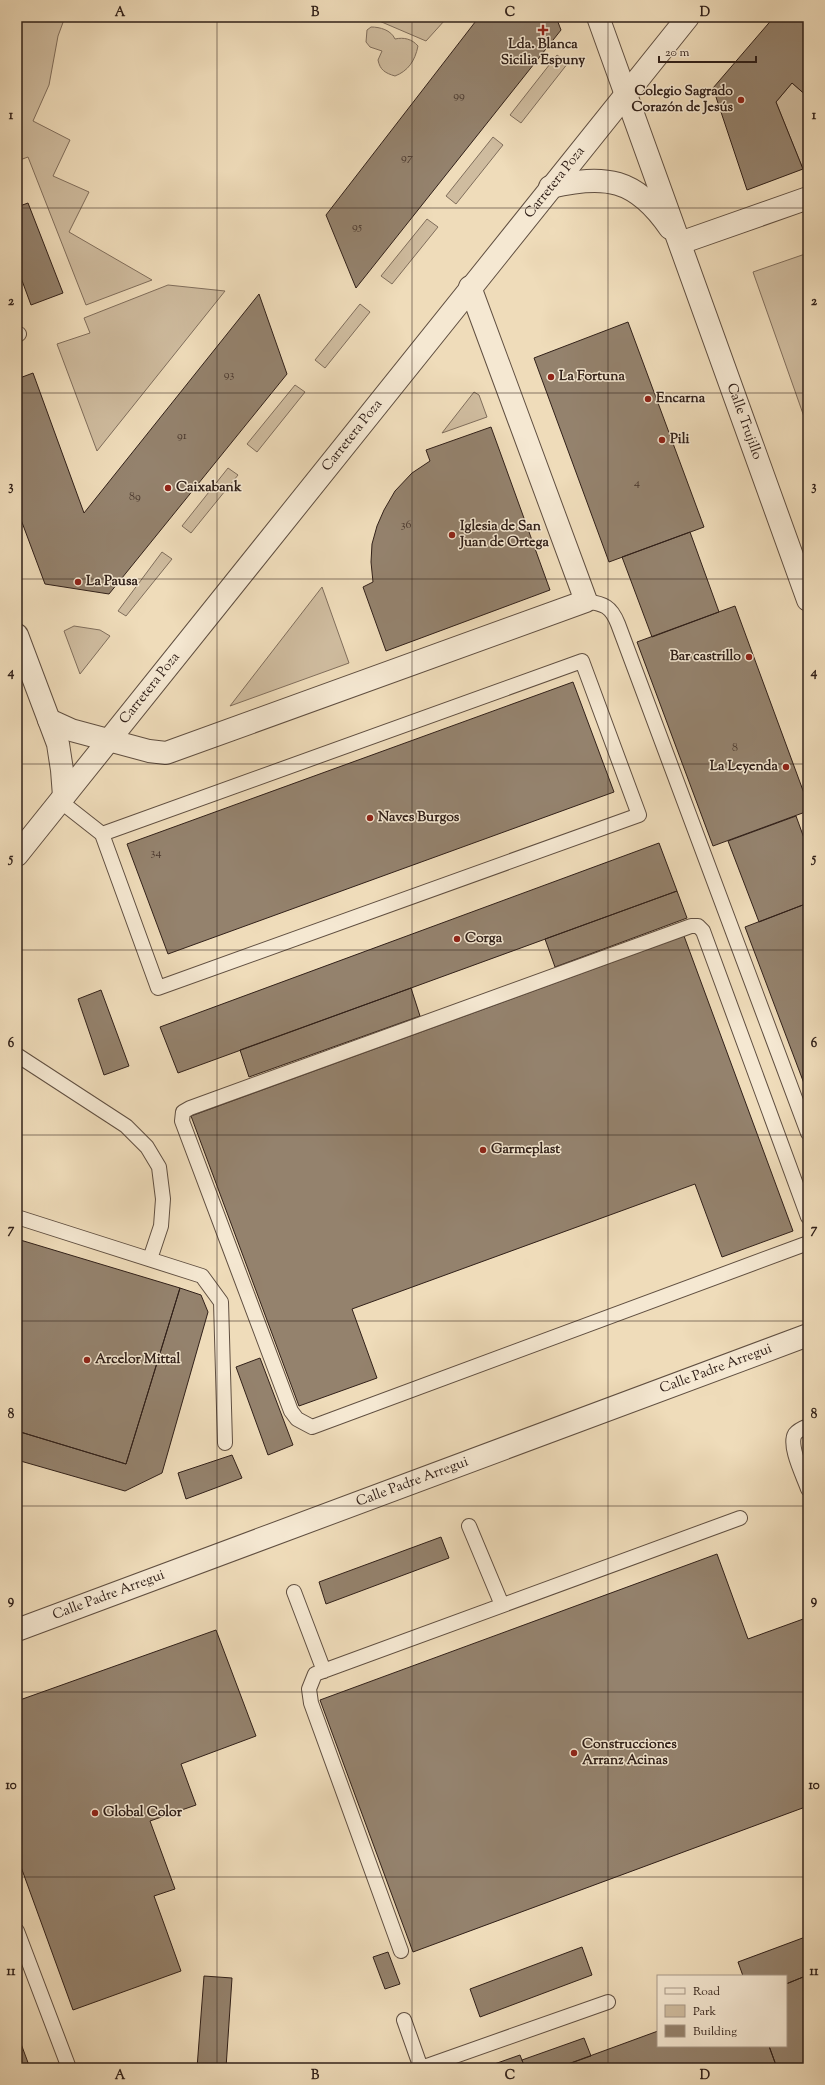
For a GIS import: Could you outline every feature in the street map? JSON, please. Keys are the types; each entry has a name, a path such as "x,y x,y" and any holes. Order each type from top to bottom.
{"street":[{"name":"Calle Trujillo","path":"598,17 808,600"},
{"name":"Carretera Poza","path":"17,855 550,187 688,17"},
{"name":"Calle Trujillo","path":"550,187 576,181 600,180 620,183 642,197 657,212 680,243"},
{"path":"680,243 808,198"},
{"path":"49,720 71,730 149,751 166,753 586,601 470,288"},
{"path":"17,634 58,744 62,770 62,799"},
{"name":"Calle Padre Arregui","path":"17,1630 808,1335"}],"lane":[{"path":"586,601 602,604 613,612 808,1133"},
{"path":"62,799 102,834 158,988 639,815 582,661 102,834"},
{"path":"808,1217 703,931 698,926 691,926 190,1108 183,1112 182,1121 291,1411 297,1419 312,1427 808,1243"},
{"path":"17,1055 126,1126 147,1147 159,1168 163,1199 161,1226 150,1259"},
{"path":"17,1217 202,1276 221,1302 224,1443"},
{"path":"808,1426 801,1428 795,1434 793,1441 794,1451 808,1488"},
{"path":"401,1951 311,1703 309,1689 314,1674 740,1518"},
{"path":"469,1526 502,1605"},
{"path":"294,1592 324,1671"},
{"path":"17,1931 69,2068"},
{"path":"404,2020 421,2068 608,2002"}],"green space":[{"path":"17,17 65,17 58,36 49,85 33,121 70,140 53,176 89,192 69,232 152,280 86,305 28,157 17,161"},
{"path":"370,17 444,17 445,20 426,41"},
{"path":"371,27 391,33 395,39 408,39 418,46 413,61 400,74 395,76 382,69 378,60 382,51 370,47 366,42 367,30"},
{"path":"557,55 568,63 521,123 510,115"},
{"path":"792,83 808,97 808,168 803,169 776,102"},
{"path":"493,137 503,145 456,204 446,196"},
{"path":"427,219 438,227 392,284 381,276"},
{"path":"808,253 808,428 753,272"},
{"path":"168,285 225,291 97,451 57,344 90,333 84,318"},
{"path":"360,304 370,312 325,368 315,360"},
{"path":"295,385 305,392 257,452 247,444"},
{"path":"474,392 479,395 487,417 442,433"},
{"path":"228,468 238,475 191,533 182,526"},
{"path":"162,552 172,559 126,616 118,611"},
{"path":"322,587 349,663 230,706"},
{"path":"74,626 100,630 110,636 80,674 64,631"}],"building":[{"path":"479,17 556,17 561,30 356,288 326,215"},
{"path":"774,17 808,17 808,97 792,83 776,102 803,169 747,190 713,88"},
{"path":"28,203 63,293 31,305 17,267 17,207"},
{"path":"259,294 287,374 109,594 45,584 17,509 17,379 33,373 84,513"},
{"path":"628,322 704,527 609,562 534,358"},
{"name":"Iglesia de San Juan de Ortega","path":"491,427 550,590 386,651 363,587 373,582 371,562 372,544 377,526 384,510 395,491 412,473 430,461 426,450"},
{"path":"690,532 719,612 652,637 622,557"},
{"path":"735,606 808,804 808,811 713,846 637,642"},
{"name":"Naves Burgos","path":"573,682 614,792 168,954 127,844"},
{"path":"796,816 808,849 808,903 759,922 728,841"},
{"path":"659,843 677,891 178,1073 160,1027"},
{"path":"677,891 687,918 555,967 545,939"},
{"path":"808,903 808,1094 745,927"},
{"name":"Garmeplast","path":"684,936 793,1231 722,1257 695,1184 352,1309 377,1378 299,1406 191,1116"},
{"path":"411,988 420,1016 249,1077 240,1050"},
{"path":"101,990 129,1066 104,1075 78,999"},
{"name":"Arcelor Mittal","path":"17,1239 180,1288 126,1464 17,1431"},
{"path":"180,1288 201,1295 208,1312 162,1473 125,1491 17,1460 17,1431 126,1464"},
{"path":"260,1358 293,1445 268,1455 236,1367"},
{"path":"232,1455 242,1478 186,1499 178,1473"},
{"path":"441,1537 449,1558 326,1604 319,1582"},
{"name":"Construcciones Arranz Acinas","path":"717,1554 748,1639 806,1618 808,1623 808,1806 413,1952 320,1700"},
{"name":"Global Color","path":"216,1630 256,1736 181,1764 196,1805 150,1821 175,1889 154,1896 181,1971 73,2010 17,1856 17,1701"},
{"path":"808,1936 808,1975 787,1984 787,1975 743,1975 738,1962"},
{"path":"582,1947 592,1975 480,2017 470,1989"},
{"path":"388,1952 400,1984 385,1989 373,1957"},
{"path":"808,1975 808,2068 777,2068 769,2047 787,2047 787,1984"},
{"path":"204,1976 232,1978 226,2068 197,2068"},
{"path":"657,2031 657,2047 769,2047 777,2068 557,2068"},
{"path":"17,2033 30,2068 17,2068"},
{"path":"584,2038 591,2056 557,2068 525,2068 522,2060"},
{"path":"520,2055 525,2068 483,2068"}],"place":[{"name":"Lda. Blanca Sicilia Espuny","path":"543,30"},
{"name":"Colegio Sagrado Corazón de Jesús","path":"741,100"},
{"name":"La Fortuna","path":"551,377"},
{"name":"Encarna","path":"648,399"},
{"name":"Pili","path":"662,440"},
{"name":"Caixabank","path":"168,488"},
{"name":"Iglesia de San Juan de Ortega","path":"452,535"},
{"name":"La Pausa","path":"78,582"},
{"name":"Bar castrillo","path":"749,657"},
{"name":"La Leyenda","path":"786,767"},
{"name":"Naves Burgos","path":"370,818"},
{"name":"Corga","path":"457,939"},
{"name":"Garmeplast","path":"483,1150"},
{"name":"Arcelor Mittal","path":"87,1360"},
{"name":"Construcciones Arranz Acinas","path":"574,1753"},
{"name":"Global Color","path":"95,1813"}]}
